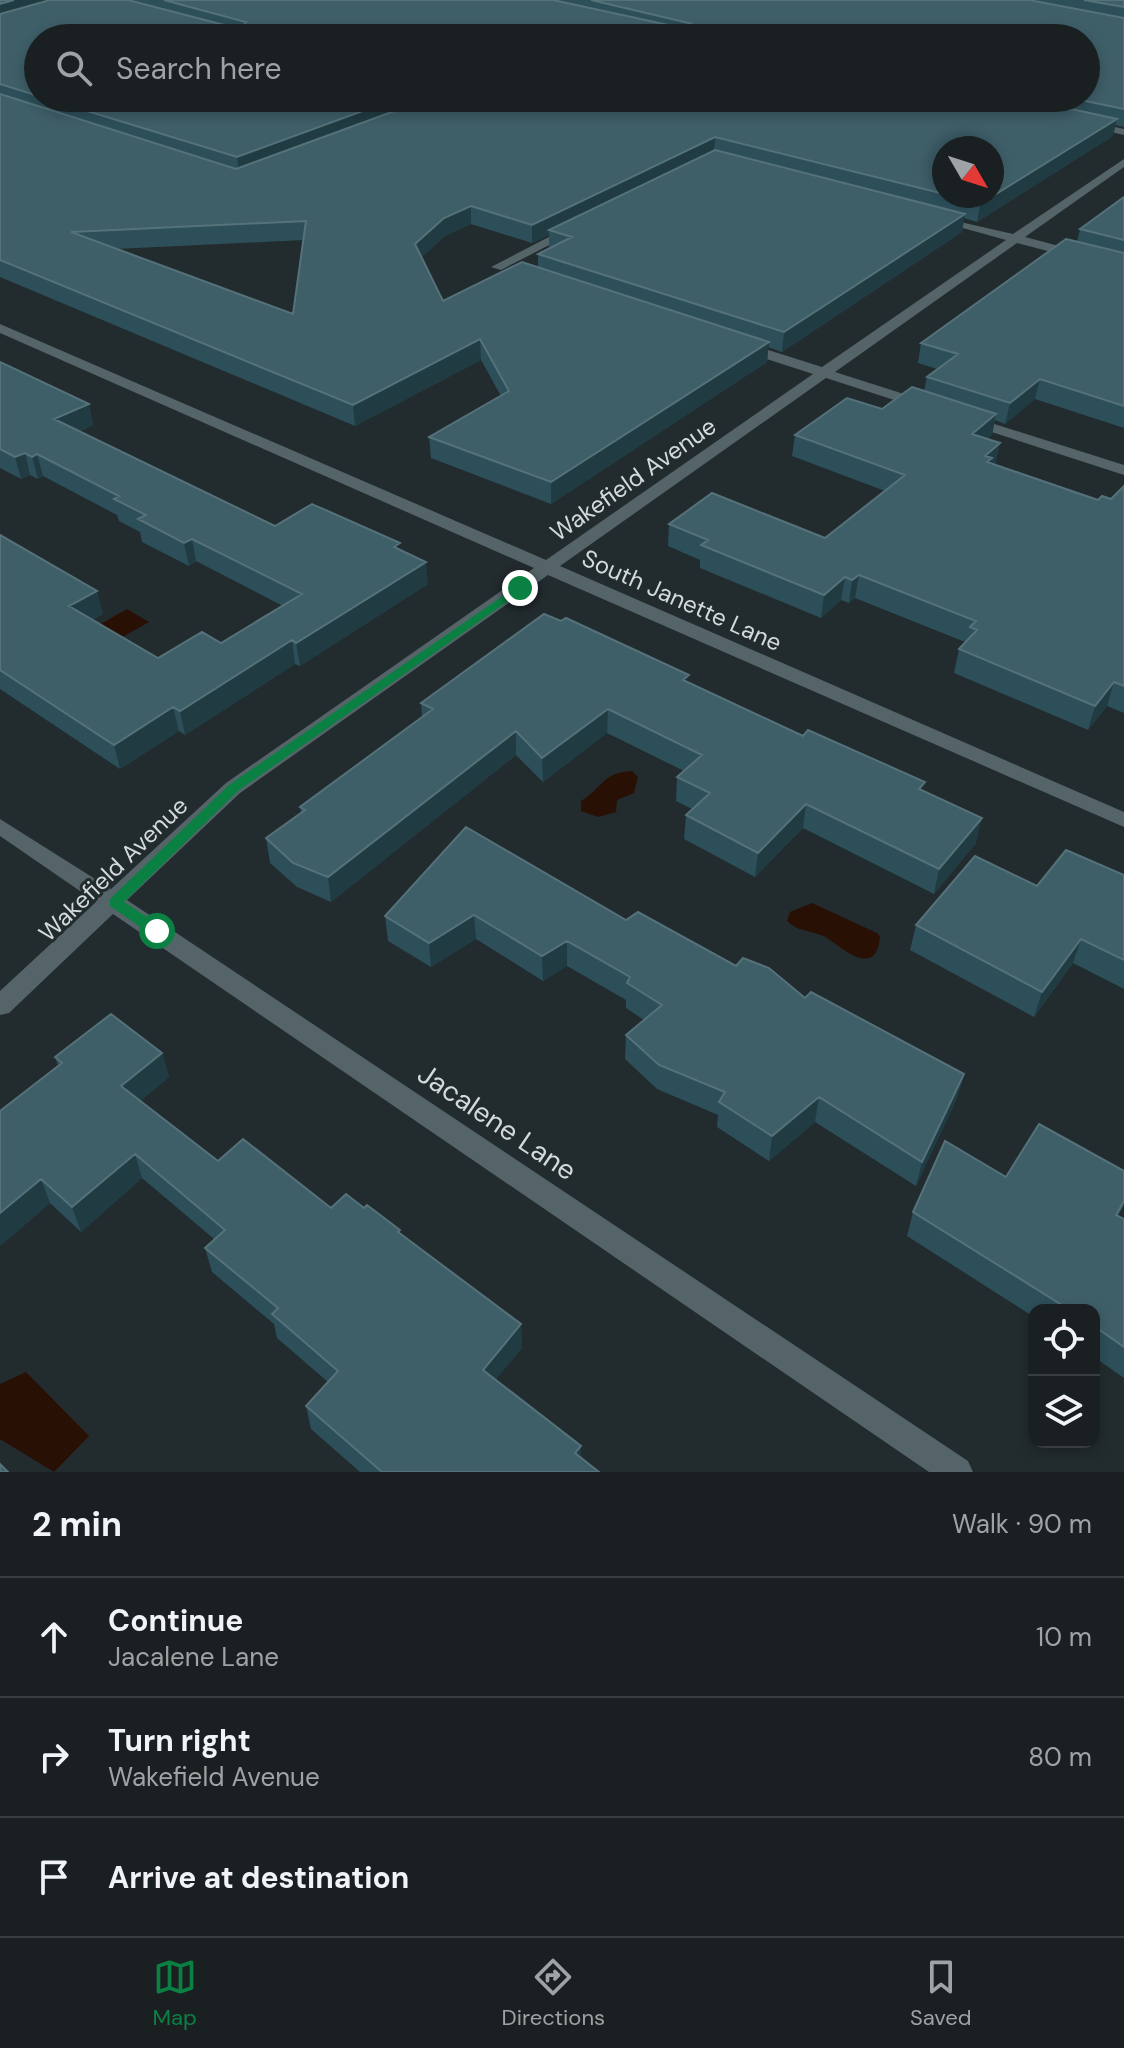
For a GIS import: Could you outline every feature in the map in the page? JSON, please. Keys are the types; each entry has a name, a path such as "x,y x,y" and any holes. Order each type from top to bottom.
{"street":[{"path":"1081,123 1124,132"},
{"name":"Wakefield Avenue","path":"0,1006 115,903 233,788 1124,162"},
{"path":"923,215 1124,267"},
{"path":"505,269 592,220"},
{"name":"South Janette Lane","path":"0,328 1124,820"},
{"path":"730,342 1124,470"},
{"name":"Jacalene Lane","path":"0,826 957,1472"}],"shaded area":[{"path":"127,609 149,622 98,651 76,638"},
{"path":"632,771 638,777 634,793 617,800 616,812 598,817 581,811 581,801 608,778"},
{"path":"812,903 877,933 880,937 872,957 857,957 827,938 796,928 787,921 790,912"},
{"path":"26,1372 89,1436 54,1472 0,1439 0,1384"}],"building":[{"path":"50,0 128,0 220,24 24,24 24,92 0,84 0,14"},
{"path":"164,0 553,0 664,24 244,24 246,22"},
{"path":"591,0 1029,0 1124,18 1124,109 1100,104 1100,24 693,24"},
{"path":"1084,0 1124,0 1124,7"},
{"path":"0,94 24,102 24,112 57,112 236,169 392,112 1085,112 1117,119 1004,189 1004,136 932,136 932,191 715,137 532,225 471,206 444,218 415,244 443,301 522,262 769,342 551,482 429,437 509,391 480,339 353,405 0,260","holes":["306,221 293,314 71,232"]},
{"path":"91,112 360,112 237,157"},
{"path":"715,150 965,214 784,332 538,254 572,237 549,230"},
{"path":"1124,197 1124,240 1080,229"},
{"path":"1066,239 1124,253 1124,406 1040,379 1010,403 927,377 958,354 921,343"},
{"path":"0,362 89,404 54,419 275,526 312,504 400,543 394,547 426,562 296,643 292,640 180,711 173,707 114,745 0,670 0,535 97,591 69,606 158,658 202,632 221,643 302,594 192,539 184,543 138,519 146,515 114,499 119,496 37,454 32,457 25,453 15,457 0,449"},
{"path":"912,387 996,414 972,434 1000,443 985,456 992,458 987,462 1098,500 1102,496 1111,499 1124,486 1124,686 1114,682 1095,706 959,649 977,630 970,627 976,621 859,575 852,580 845,577 824,595 701,545 708,540 669,524 712,493 825,538 905,475 795,435 847,398 882,409"},
{"path":"544,614 561,621 566,618 689,675 683,680 803,736 808,730 925,782 919,789 982,818 939,869 806,804 758,853 686,815 710,793 677,777 702,755 608,709 542,758 516,731 328,877 293,863 266,838 305,810 300,807 433,709 421,703"},
{"path":"466,827 626,920 638,912 736,966 743,958 769,968 805,998 811,992 964,1074 922,1162 819,1097 772,1136 719,1102 725,1092 659,1065 626,1035 662,1005 627,983 630,977 567,941 542,956 474,915 429,943 385,916"},
{"path":"1066,850 1124,875 1124,960 1081,939 1042,992 916,925 975,856 1037,886"},
{"path":"111,1014 162,1053 121,1086 218,1161 243,1139 331,1208 346,1194 364,1208 367,1205 400,1230 398,1232 521,1324 483,1370 581,1446 575,1453 599,1472 382,1472 306,1406 338,1371 272,1314 278,1308 205,1248 225,1230 135,1154 72,1207 41,1179 0,1213 0,1111 62,1063 55,1057"},
{"path":"1039,1124 1124,1171 1124,1201 1116,1215 1124,1219 1124,1347 1100,1330 1100,1304 1060,1304 913,1212 945,1141 1006,1177"}],"route":[{"path":"157,931 115,903 187,831 233,788 520,588"}]}
